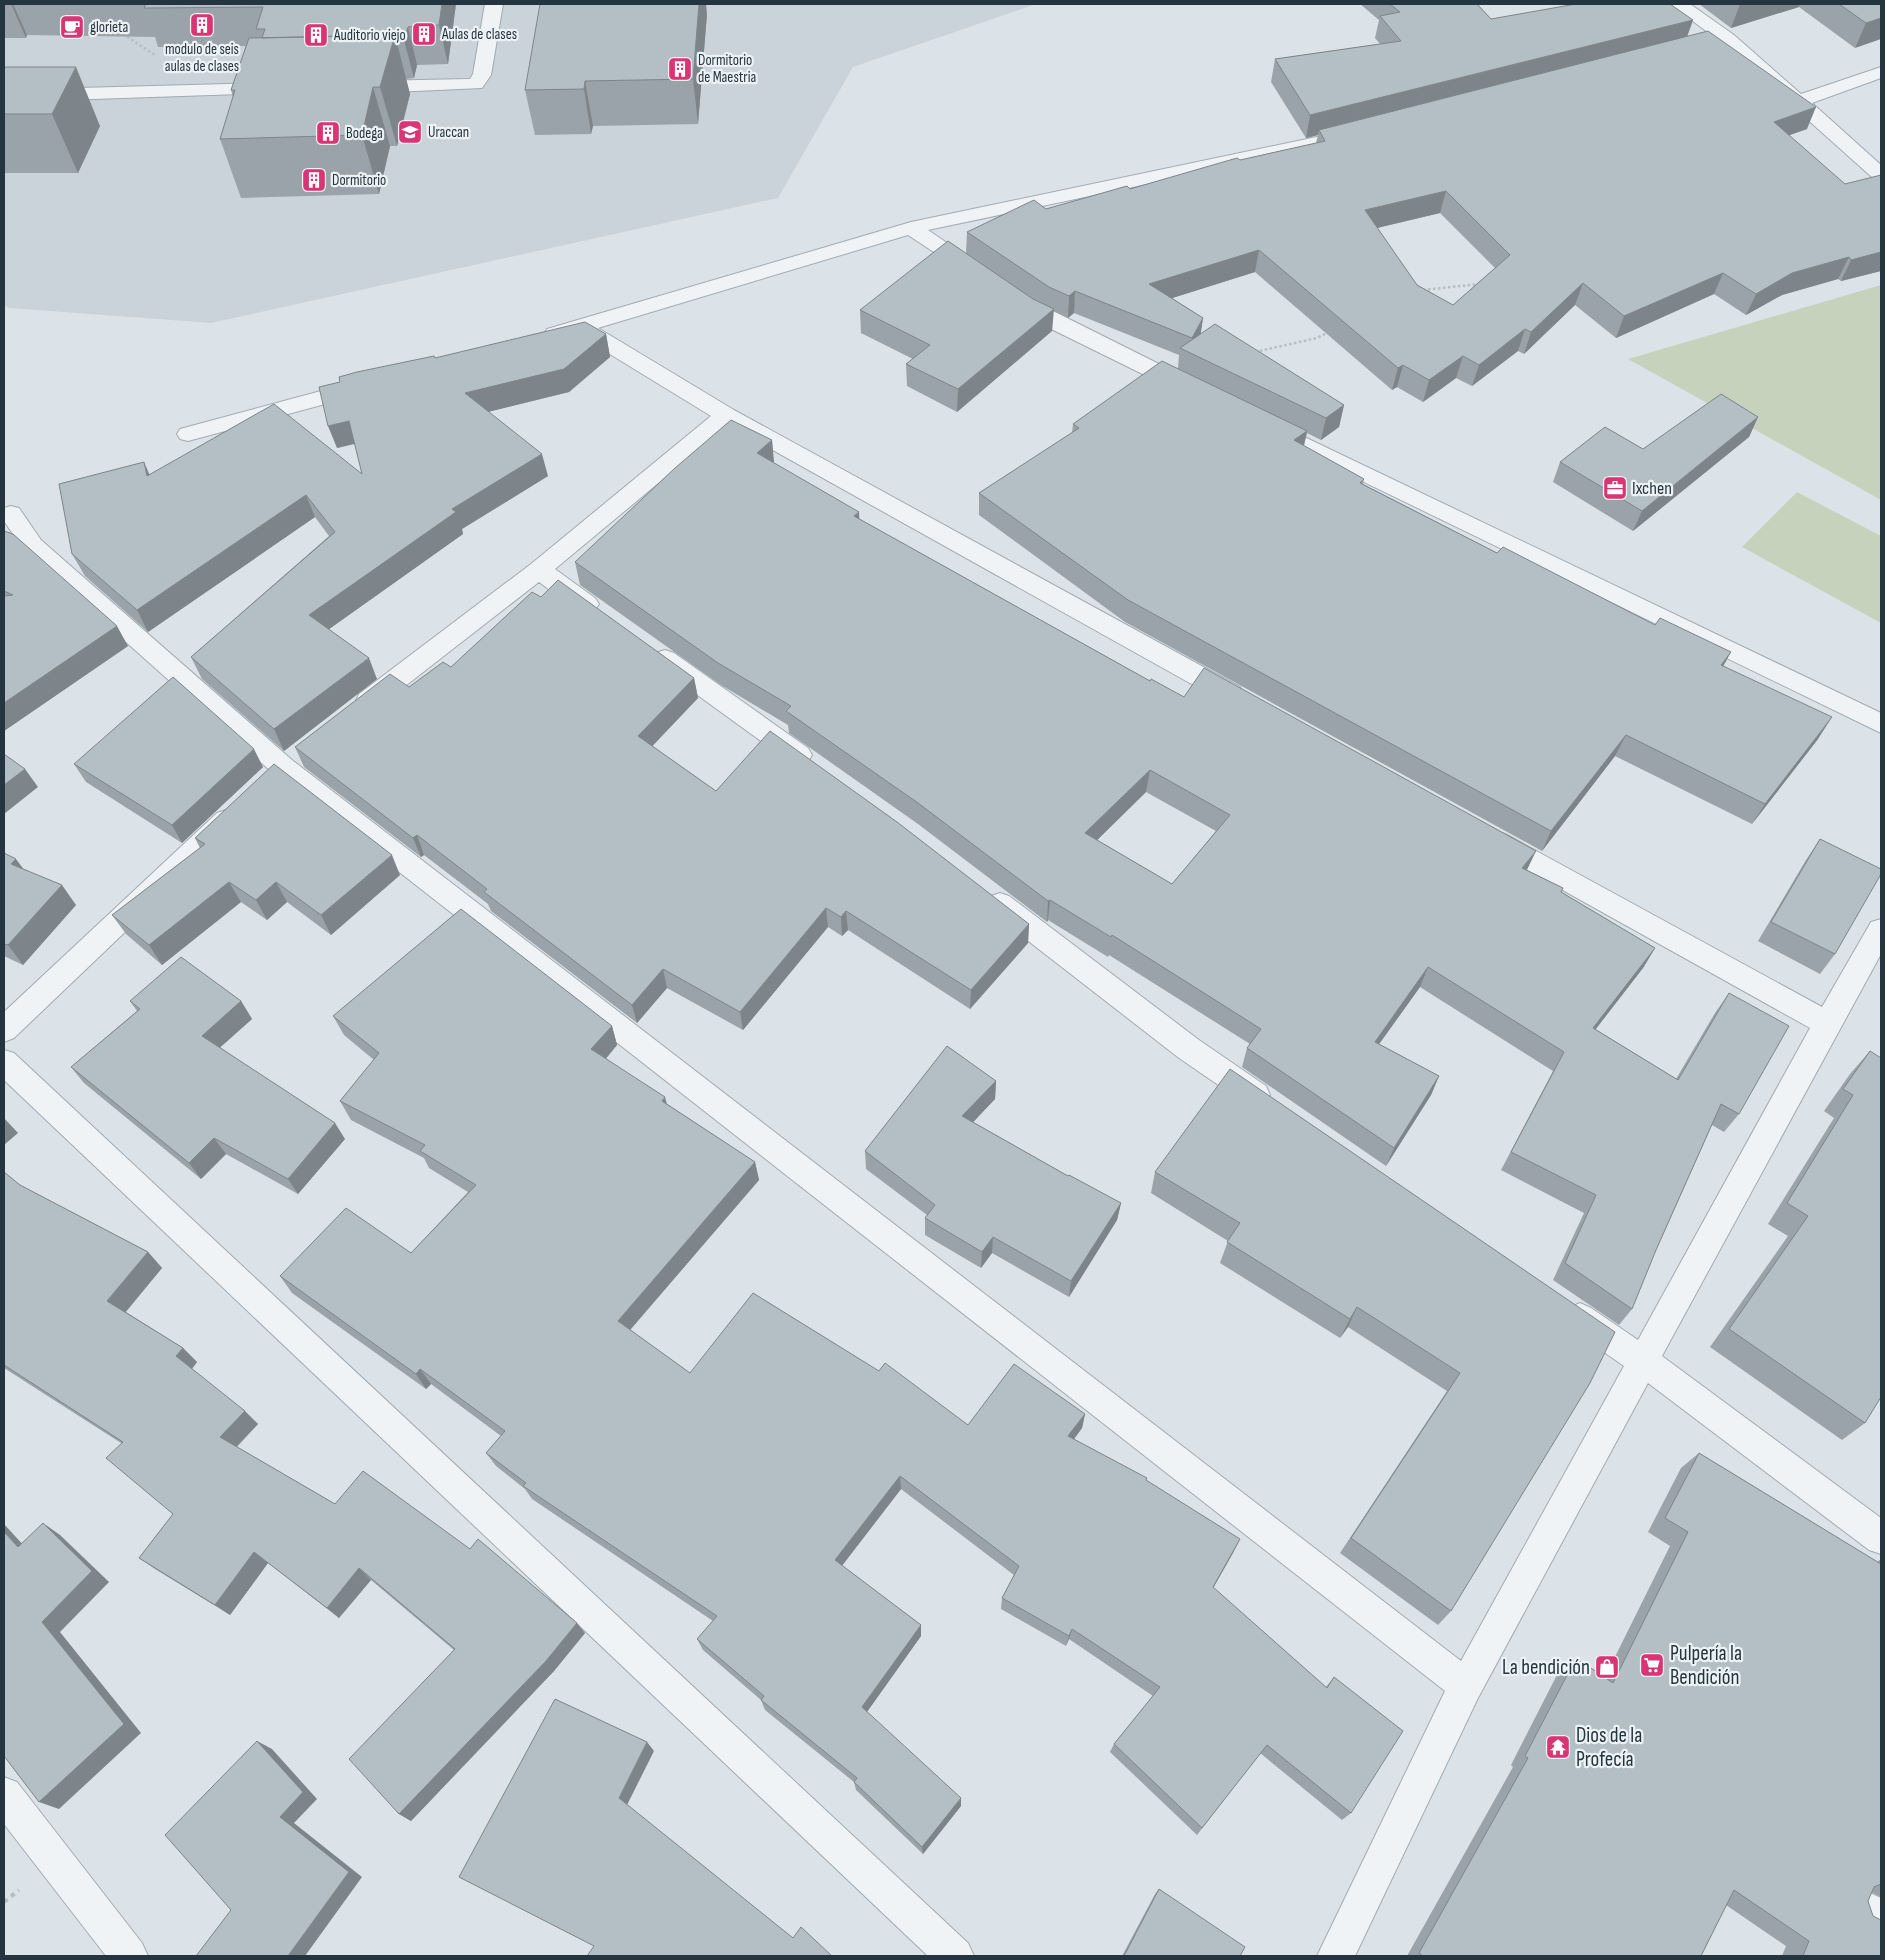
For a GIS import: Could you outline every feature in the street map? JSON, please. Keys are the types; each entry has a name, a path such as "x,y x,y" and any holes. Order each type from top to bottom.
{"street":[{"path":"351,87 475,84 482,75 494,4"},
{"path":"1678,4 1728,39 1881,175"},
{"path":"1671,54 1728,39"},
{"path":"1798,102 1881,72"},
{"path":"4,96 288,88"},
{"path":"533,340 911,228 1348,136"},
{"path":"911,228 1040,315 1205,396"},
{"path":"581,327 726,415 1250,705"},
{"path":"188,434 380,382"},
{"path":"353,713 539,570 726,415"},
{"path":"1250,417 1881,724"},
{"path":"11,514 33,546 283,767 1466,1686"},
{"path":"539,570 603,616"},
{"path":"644,644 820,770"},
{"path":"4,1030 240,807"},
{"path":"1478,831 1827,1024"},
{"path":"978,887 1189,1049 1278,1110"},
{"path":"1336,1956 1466,1686 1827,1024 1881,930"},
{"path":"4,1062 955,1956"},
{"path":"1562,1305 1643,1361 1881,1538"},
{"path":"4,1795 129,1956"}],"path":[{"path":"1416,291 1482,284"},
{"path":"1253,353 1318,338 1335,329"}],"shaded area":[{"name":"Uraccan","path":"4,4 1036,4 853,67 778,198 211,323 9,308 4,305"}],"green space":[{"path":"1881,285 1881,500 1628,359"},
{"path":"1797,492 1881,536 1881,623 1742,547"}],"building":[{"path":"146,4 442,4 439,25 408,27 404,40 396,40 395,35 262,38 265,29 256,29 263,7 144,8"},
{"path":"540,4 699,4 693,79 585,81 584,89 525,90"},
{"path":"1390,4 1477,4 1491,19 1576,4 1670,4 1693,20 1310,115 1275,59 1401,41 1380,16 1400,12"},
{"path":"1839,4 1881,4 1881,18 1866,23"},
{"path":"1708,31 1816,107 1774,122 1845,184 1881,175 1881,252 1851,260 1849,257 1792,273 1756,294 1723,273 1624,316 1583,283 1531,332 1525,329 1479,365 1463,356 1429,380 1403,365 1398,368 1259,250 1149,284 1203,318 1192,338 1075,291 1069,296 1049,287 967,232 1034,200 1046,209 1127,186 1130,189 1237,158 1240,160 1325,141 1319,130","holes":["1446,191 1510,255 1453,305 1417,285 1365,210"]},
{"path":"395,35 380,87 373,87 362,135 220,139 235,90 231,90 249,38"},
{"path":"4,67 76,67 52,114 4,114"},
{"path":"948,241 1033,299 1054,309 958,389 906,364 930,345 860,310"},
{"path":"585,322 606,334 564,369 465,393 542,454 452,509 456,512 309,615 369,658 274,729 191,657 335,532 306,495 137,610 72,554 59,484 144,462 147,476 274,404 362,474 349,421 328,426 319,387 340,382 339,377 357,372 434,356 435,358"},
{"path":"1215,324 1344,405 1326,418 1180,348"},
{"path":"1162,361 1307,431 1294,440 1364,479 1360,483 1497,553 1503,547 1655,625 1660,618 1731,652 1721,665 1832,717 1765,804 1626,735 1551,831 1128,600 979,493 1079,428 1073,424"},
{"path":"1721,394 1758,417 1642,511 1560,462 1605,427 1643,449"},
{"path":"731,420 772,440 757,453 859,512 854,516 1150,681 1151,679 1184,697 1204,668 1536,851 1522,868 1563,888 1561,892 1655,948 1593,1028 1678,1080 1729,993 1789,1026 1739,1114 1721,1104 1632,1309 1565,1263 1596,1195 1511,1152 1564,1052 1428,967 1375,1042 1439,1076 1394,1148 1247,1048 1261,1029 1112,935 1111,937 1050,900 1048,901 918,803 786,711 791,706 718,663 575,562 675,468","holes":["1150,770 1230,815 1172,884 1085,833"]},
{"path":"4,531 13,534 117,626 4,703 4,596 13,595 4,591"},
{"path":"558,580 694,678 638,736 716,791 770,731 897,822 1029,924 971,990 846,911 841,917 826,908 740,1012 663,969 632,1005 484,892 487,889 417,835 413,838 295,747 390,674 409,687 443,662 451,667 532,592 541,597"},
{"path":"173,677 254,749 172,825 74,764"},
{"path":"4,754 25,769 4,785"},
{"path":"274,764 392,855 321,915 276,882 256,900 229,882 149,945 112,915 205,844 195,838"},
{"path":"1820,839 1881,869 1881,874 1835,954 1771,922"},
{"path":"4,853 16,859 11,864 62,885 8,945 4,944"},
{"path":"461,909 612,1026 591,1049 665,1097 662,1101 755,1162 618,1321 690,1373 753,1293 879,1371 885,1363 968,1425 1014,1364 1085,1414 1068,1436 1147,1478 1146,1480 1240,1539 1213,1587 1327,1688 1334,1677 1403,1731 1351,1813 1267,1745 1202,1828 1114,1744 1160,1687 1072,1629 1069,1636 1002,1598 1019,1566 900,1476 835,1560 921,1625 862,1707 961,1798 922,1847 854,1782 857,1778 761,1700 764,1696 697,1639 717,1616 523,1486 526,1483 486,1453 505,1431 420,1369 416,1374 280,1276 346,1208 411,1253 476,1185 420,1151 425,1145 340,1101 379,1053 333,1016"},
{"path":"181,957 241,1001 202,1036 335,1123 288,1179 214,1138 189,1163 71,1067 140,1009 130,1001"},
{"path":"947,1046 996,1081 962,1116 1068,1176 1121,1203 1071,1281 993,1237 982,1252 925,1218 935,1205 865,1151"},
{"path":"1870,1051 1881,1058 1881,1397 1865,1423 1729,1329 1808,1216 1787,1203 1853,1095 1843,1089"},
{"path":"1230,1069 1615,1332 1590,1383 1451,1611 1351,1538 1460,1373 1357,1307 1350,1319 1227,1242 1240,1223 1155,1172"},
{"path":"4,1172 20,1185 148,1252 107,1301 183,1348 176,1356 245,1411 220,1437 335,1504 363,1471 470,1549 478,1539 577,1623 546,1661 399,1814 349,1759 455,1649 359,1568 327,1608 254,1552 215,1605 139,1558 173,1514 106,1458 123,1442 4,1365"},
{"path":"1699,1453 1881,1564 1881,1884 1874,1887 1868,1901 1873,1916 1881,1920 1881,1956 1803,1956 1809,1941 1734,1890 1701,1956 1423,1956 1419,1953 1528,1758 1525,1756 1576,1658 1613,1683 1688,1532 1665,1518"},
{"path":"43,1523 92,1571 42,1622 124,1724 39,1802 4,1756 4,1532 18,1547"},
{"path":"555,1699 647,1742 619,1798 793,1938 801,1927 832,1956 587,1956 594,1946 459,1877"},
{"path":"257,1741 303,1792 280,1817 349,1872 288,1956 196,1956 231,1910 165,1835"},
{"path":"1159,1889 1245,1947 1240,1956 1124,1956"}],"place":[{"name":"modulo de seis aulas de clases","path":"202,25"},
{"name":"glorieta","path":"72,27"},
{"name":"Aulas de clases","path":"424,34"},
{"name":"Auditorio viejo","path":"316,35"},
{"name":"Dormitorio de Maestria","path":"680,69"},
{"name":"Uraccan","path":"410,132"},
{"name":"Bodega","path":"328,133"},
{"name":"Dormitorio","path":"314,180"},
{"name":"Ixchen","path":"1615,488"},
{"name":"Pulpería la Bendición","path":"1652,1665"},
{"name":"La bendición","path":"1607,1667"},
{"name":"Dios de la Profecía","path":"1558,1747"}]}
